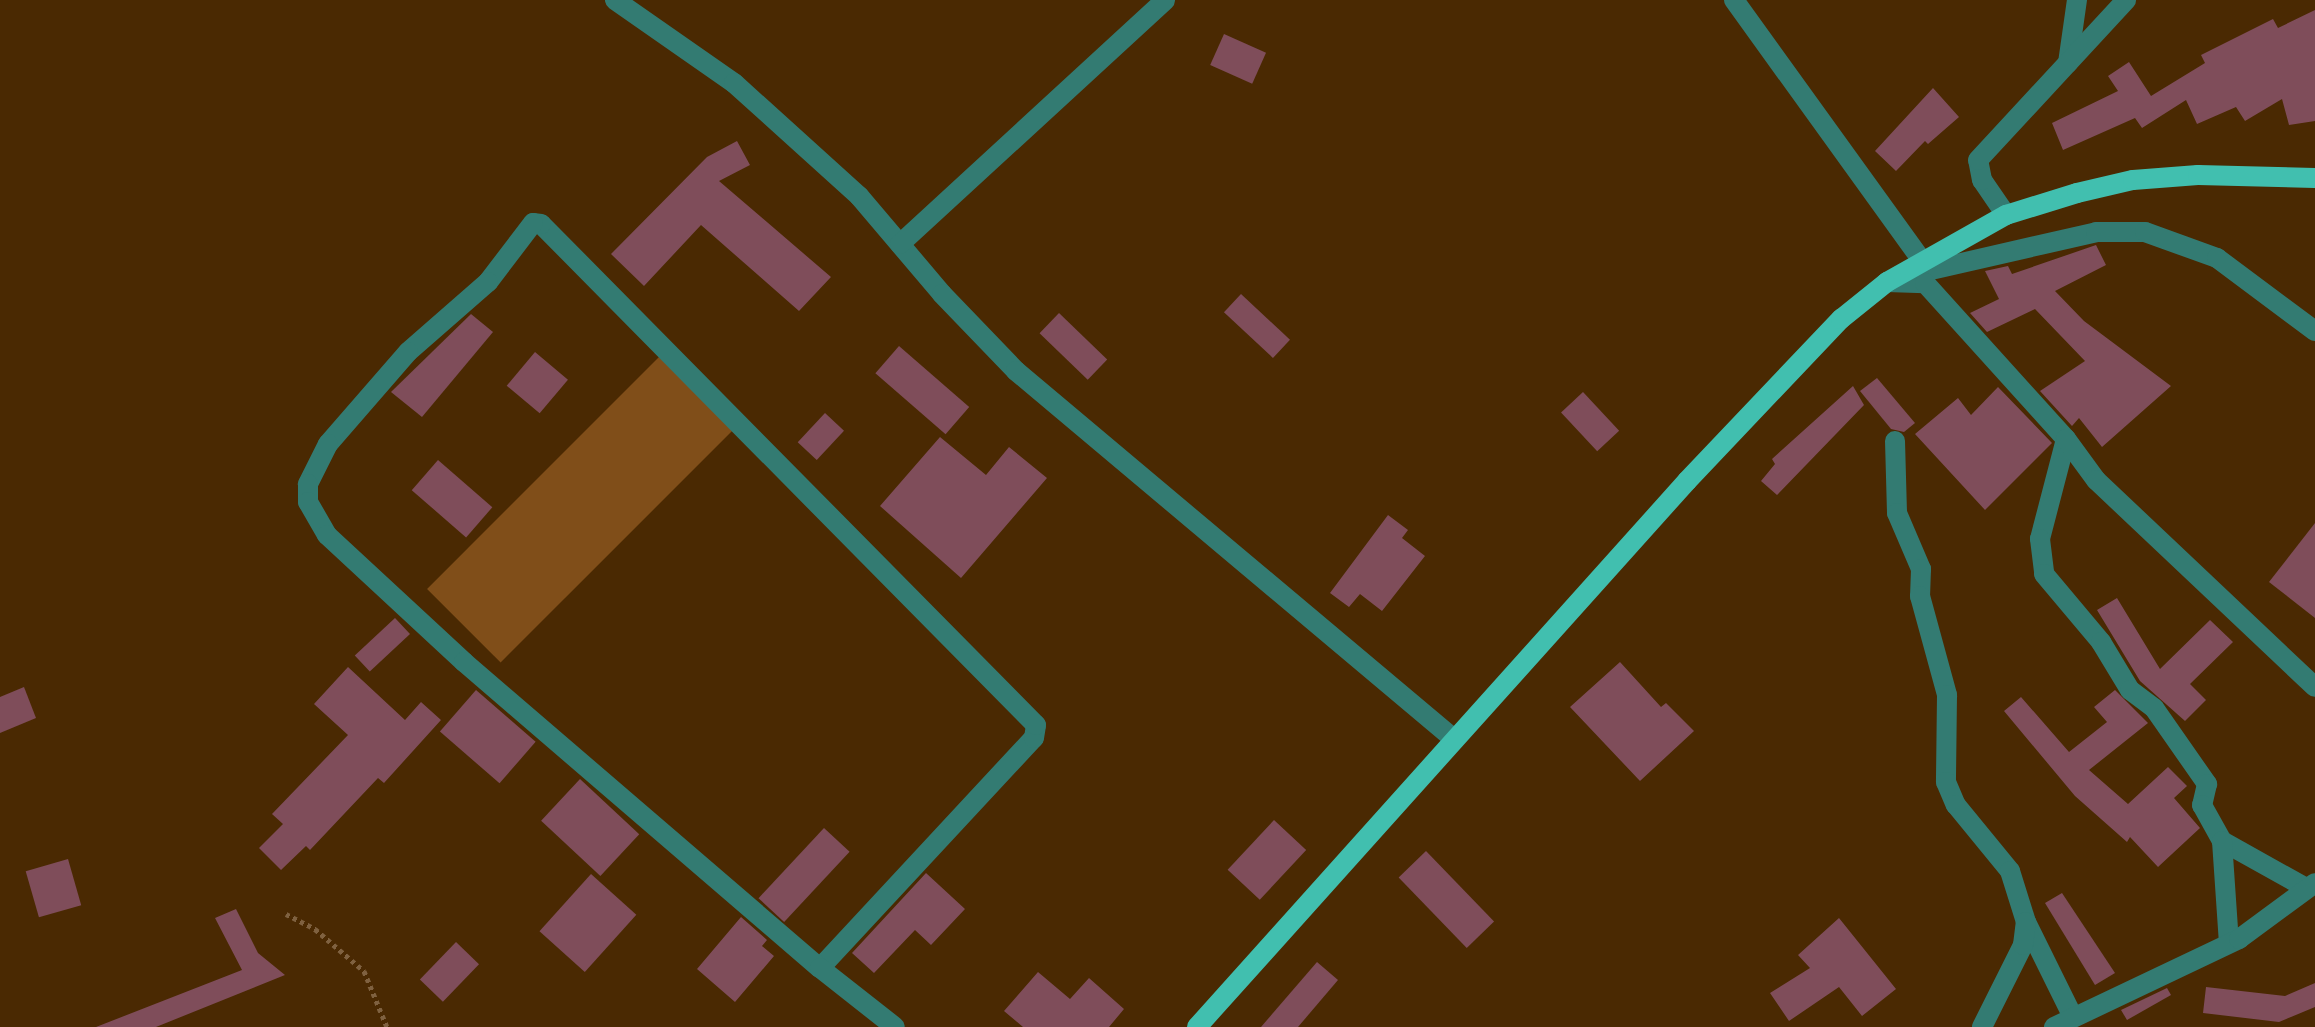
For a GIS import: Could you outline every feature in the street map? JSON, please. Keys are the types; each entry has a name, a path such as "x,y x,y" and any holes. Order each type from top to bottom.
{"main road":[{"path":"1197,1027 1687,481 1841,319 1887,282 1921,259 2006,215 2133,180 2198,175 2315,178"}],"street":[{"path":"615,0 734,83 859,196 1016,371 1454,739"},
{"path":"900,244 1165,0"},
{"path":"1734,0 1921,259"},
{"path":"2068,63 2077,0"},
{"path":"2006,215 1982,180 1978,160 2126,0"},
{"path":"820,968 1034,738 1036,725 541,224 533,223 488,282 418,342 328,444 308,484 308,502 327,535 372,580 820,968 895,1027"},
{"path":"1887,282 2014,248 2096,232 2145,232 2217,258 2315,331"},
{"path":"1887,282 1925,283 2066,439 2096,480 2315,687"},
{"path":"2066,439 2040,539 2044,574 2101,642 2130,690 2154,708 2207,784 2202,805 2222,841 2229,943"},
{"path":"1895,441 1897,513 1921,569 1920,596 1947,695 1946,782 1956,805 2010,871 2026,922 2073,1017"},
{"path":"2054,1027 2229,943 2311,886 2222,841"},
{"path":"1982,1027 2023,945 2026,922"}],"path":[{"path":"286,914 315,929 364,971 387,1027"}],"shaded area":[{"path":"659,357 733,431 501,662 427,589"}],"building":[{"path":"2315,10 2315,121 2289,125 2282,99 2245,121 2236,107 2197,124 2186,100 2142,128 2135,118 2063,150 2052,123 2118,91 2108,76 2129,62 2151,96 2205,63 2201,55 2273,19 2278,28"},
{"path":"1224,34 1266,53 1252,84 1210,65"},
{"path":"1933,88 1959,117 1928,144 1925,141 1896,171 1875,151"},
{"path":"737,141 750,165 719,181 831,277 799,311 701,225 644,286 611,254 707,157"},
{"path":"2096,245 2106,265 2055,291 2084,321 2171,386 2102,447 2079,418 2072,426 2040,391 2085,361 2035,309 1987,332 1970,313 1999,299 1985,271 2008,266 2012,274"},
{"path":"1241,294 1290,340 1273,358 1224,312"},
{"path":"1059,313 1107,360 1088,380 1040,333"},
{"path":"471,314 493,332 422,417 391,392"},
{"path":"899,346 969,407 946,434 875,373"},
{"path":"535,352 568,380 540,413 507,386"},
{"path":"1877,378 1915,423 1904,432 1891,429 1860,391"},
{"path":"1853,386 1864,405 1777,495 1761,481 1775,464 1772,459"},
{"path":"1998,387 2052,443 1985,510 1915,434 1958,398 1971,415"},
{"path":"1583,392 1619,431 1597,451 1561,412"},
{"path":"825,413 844,431 817,460 798,442"},
{"path":"940,437 986,475 1009,447 1047,478 961,578 880,506"},
{"path":"438,460 492,507 466,537 412,490"},
{"path":"1388,515 1408,530 1402,538 1425,556 1382,611 1360,594 1349,607 1330,593"},
{"path":"2315,523 2315,618 2269,582"},
{"path":"2117,598 2160,669 2210,620 2233,642 2190,684 2206,700 2185,721 2140,681 2097,610"},
{"path":"395,618 410,634 370,672 355,656"},
{"path":"1620,662 1661,707 1666,703 1694,731 1640,781 1570,707"},
{"path":"348,667 405,720 421,702 441,720 384,783 378,778 310,850 306,846 281,870 259,848 283,824 272,814 348,735 314,704"},
{"path":"24,687 36,718 0,733 0,697"},
{"path":"476,690 536,742 500,783 440,732"},
{"path":"2115,690 2148,723 2089,770 2128,804 2168,767 2187,786 2174,798 2200,828 2158,867 2130,837 2127,842 2075,796 2004,711 2021,697 2069,752 2107,722 2094,707"},
{"path":"580,779 639,834 600,876 541,821"},
{"path":"1274,820 1306,850 1260,900 1228,870"},
{"path":"824,828 850,852 784,922 759,898"},
{"path":"1426,851 1494,921 1467,948 1399,877"},
{"path":"68,859 81,905 39,917 26,871"},
{"path":"926,873 965,909 931,945 915,930 874,973 852,953"},
{"path":"591,874 636,915 585,972 539,931"},
{"path":"2062,893 2115,973 2095,985 2045,903"},
{"path":"236,909 258,953 285,975 156,1027 96,1027 242,970 215,918"},
{"path":"741,917 767,940 762,946 774,956 735,1002 697,969"},
{"path":"1839,918 1896,989 1862,1016 1839,987 1789,1021 1770,993 1810,968 1798,955"},
{"path":"456,942 479,964 443,1002 420,979"},
{"path":"1317,962 1338,980 1298,1027 1261,1027"},
{"path":"1038,972 1070,999 1089,978 1124,1009 1109,1027 1023,1027 1004,1011"},
{"path":"2315,983 2315,1007 2279,1022 2203,1013 2206,987 2285,996"},
{"path":"2167,988 2171,995 2127,1020 2121,1010"}]}
